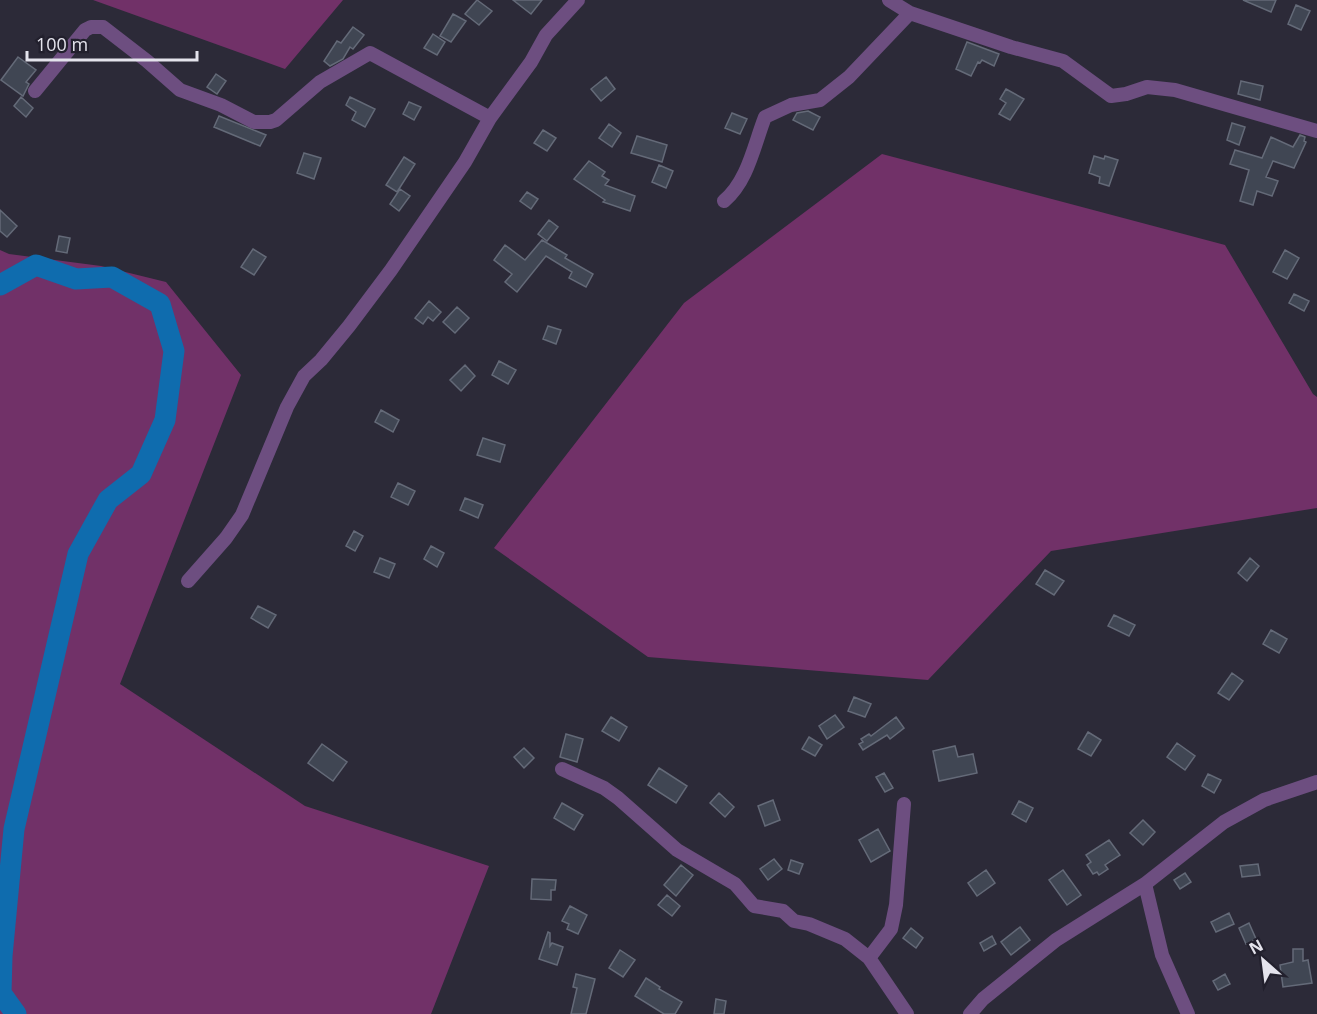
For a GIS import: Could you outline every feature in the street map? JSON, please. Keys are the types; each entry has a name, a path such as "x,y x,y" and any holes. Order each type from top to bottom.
{"street":[{"path":"188,581 226,538 242,515 295,390 304,376 321,360 349,326 391,270 465,162 490,118 531,62 546,35 578,0"},
{"path":"889,0 910,12 1011,47 1063,62 1111,96 1146,87 1175,90 1317,131"},
{"path":"724,201 732,194 743,174 757,145 765,117 790,105 820,100 849,77 910,12"},
{"path":"34,91 85,30 97,26 103,27 180,90 221,105 254,122 276,120 320,82 369,53 490,118"},
{"path":"562,769 604,788 677,850 735,884 754,906 783,911 794,921 809,924 845,939 869,958 907,1014"},
{"path":"970,1014 983,999 1056,940 1145,884 1224,822 1264,800 1317,782"},
{"path":"869,958 891,929 896,905 904,804"},
{"path":"1145,884 1162,955 1188,1014"}],"shaded area":[{"path":"93,0 343,0 285,69"},
{"path":"882,154 1225,245 1313,394 1317,397 1317,508 1051,551 928,680 648,657 494,548 684,303"},
{"path":"0,250 9,254 101,266 166,282 241,375 120,684 305,806 489,866 431,1014 0,1014"}],"building":[{"path":"477,0 492,11 479,25 465,14"},
{"path":"513,0 542,0 531,14"},
{"path":"1243,0 1276,0 1271,12"},
{"path":"1296,5 1310,11 1301,30 1288,24"},
{"path":"453,14 466,21 451,42 440,36"},
{"path":"353,27 364,35 353,49 350,47 343,59 330,66 324,61 337,41 341,43"},
{"path":"433,34 445,42 437,55 424,48"},
{"path":"967,42 999,54 994,66 982,60 978,62 971,76 956,69"},
{"path":"18,57 36,70 26,82 29,84 23,96 1,80"},
{"path":"216,74 226,81 217,94 207,87"},
{"path":"606,77 615,89 601,101 591,89"},
{"path":"1241,81 1263,86 1260,100 1238,94"},
{"path":"1006,89 1024,99 1010,120 999,114 1006,103 1000,99"},
{"path":"21,97 33,108 26,117 14,106"},
{"path":"350,97 375,109 365,127 352,120 356,112 346,105"},
{"path":"409,102 421,107 414,120 403,114"},
{"path":"808,111 820,117 813,130 793,120 797,113"},
{"path":"732,113 747,119 740,134 725,128"},
{"path":"219,116 266,135 260,146 214,127"},
{"path":"1232,123 1245,127 1239,145 1227,140"},
{"path":"609,124 621,133 612,147 599,138"},
{"path":"543,130 556,138 547,151 534,143"},
{"path":"1300,135 1305,137 1306,142 1294,168 1273,161 1266,177 1278,181 1272,196 1257,191 1253,205 1240,201 1249,170 1230,164 1235,150 1262,158 1271,137 1293,147"},
{"path":"637,136 667,145 662,162 631,153"},
{"path":"304,153 321,158 314,179 297,173"},
{"path":"1094,156 1104,159 1105,156 1118,160 1109,186 1099,183 1100,177 1089,173"},
{"path":"404,157 415,164 397,192 386,185"},
{"path":"589,161 605,172 602,176 609,180 605,185 635,196 630,211 603,202 605,200 574,179"},
{"path":"659,165 673,171 666,188 652,182"},
{"path":"400,189 410,196 399,211 390,204"},
{"path":"527,192 538,199 531,209 520,201"},
{"path":"0,210 17,226 7,237 0,231"},
{"path":"549,220 558,227 547,241 538,234"},
{"path":"59,236 70,238 67,253 56,251"},
{"path":"542,240 567,255 565,258 593,274 586,287 569,278 572,272 546,256 517,292 505,282 512,274 494,260 505,245 525,260"},
{"path":"253,249 266,257 254,275 241,267"},
{"path":"1285,250 1299,258 1287,279 1273,272"},
{"path":"1294,294 1309,301 1304,311 1289,303"},
{"path":"429,301 441,312 433,321 428,317 423,324 415,318"},
{"path":"457,307 469,318 455,333 443,322"},
{"path":"548,326 561,330 556,344 543,339"},
{"path":"499,361 516,370 508,384 492,375"},
{"path":"465,365 475,376 461,391 450,380"},
{"path":"381,410 399,420 393,432 375,422"},
{"path":"483,438 505,445 500,462 477,455"},
{"path":"398,483 415,491 408,505 391,497"},
{"path":"465,498 483,505 478,518 460,510"},
{"path":"354,531 363,536 355,551 346,546"},
{"path":"431,546 444,553 437,567 424,559"},
{"path":"380,558 395,564 389,578 374,572"},
{"path":"1250,558 1259,566 1247,581 1238,573"},
{"path":"1045,570 1064,581 1054,595 1036,584"},
{"path":"258,606 276,615 268,628 251,618"},
{"path":"1114,615 1135,625 1129,636 1108,626"},
{"path":"1271,630 1287,639 1279,653 1263,644"},
{"path":"1232,673 1243,681 1229,700 1218,693"},
{"path":"854,697 871,704 865,717 848,711"},
{"path":"835,715 844,727 827,739 819,726"},
{"path":"611,717 627,727 619,741 602,731"},
{"path":"896,717 904,728 890,739 887,735 863,750 859,744 863,742 861,739 869,734 871,736"},
{"path":"1088,732 1101,740 1091,756 1078,749"},
{"path":"566,734 583,739 577,762 560,757"},
{"path":"809,737 822,745 815,756 802,749"},
{"path":"1177,743 1195,756 1185,770 1167,757"},
{"path":"322,744 347,762 333,781 308,763"},
{"path":"955,746 958,757 973,754 977,773 939,781 933,751"},
{"path":"524,748 534,758 524,768 514,757"},
{"path":"659,768 687,786 676,803 648,785"},
{"path":"884,773 893,788 885,792 876,777"},
{"path":"1208,774 1221,780 1214,793 1202,786"},
{"path":"719,793 734,807 725,817 710,803"},
{"path":"773,800 780,820 765,826 758,806"},
{"path":"1019,801 1033,808 1026,822 1012,814"},
{"path":"562,803 583,815 574,830 554,818"},
{"path":"1143,820 1155,832 1143,845 1130,833"},
{"path":"878,829 890,851 871,862 859,840"},
{"path":"1109,840 1120,855 1105,865 1108,869 1099,875 1097,872 1093,874 1087,865 1091,862 1086,855"},
{"path":"774,859 782,869 768,880 760,869"},
{"path":"791,860 803,864 799,874 788,870"},
{"path":"1258,864 1260,875 1242,877 1240,866"},
{"path":"681,865 693,875 676,896 664,885"},
{"path":"986,870 995,883 977,896 968,883"},
{"path":"1063,870 1081,895 1067,905 1049,880"},
{"path":"1185,873 1191,882 1180,889 1174,880"},
{"path":"532,879 556,880 555,890 551,890 551,900 531,899"},
{"path":"667,895 680,906 672,916 658,905"},
{"path":"570,906 587,915 578,934 567,929 569,924 562,921"},
{"path":"1229,913 1234,924 1216,932 1211,922"},
{"path":"1249,923 1256,939 1246,944 1239,928"},
{"path":"1020,927 1030,940 1011,955 1001,942"},
{"path":"911,928 923,938 916,948 903,938"},
{"path":"548,932 550,933 550,946 552,943 563,947 557,965 539,959"},
{"path":"992,936 996,944 984,951 980,943"},
{"path":"1293,949 1303,949 1303,961 1308,960 1312,983 1283,987 1280,965 1293,962"},
{"path":"620,950 635,960 623,977 609,968"},
{"path":"576,974 595,979 586,1014 571,1014 577,988 573,987"},
{"path":"1225,974 1230,984 1218,990 1213,981"},
{"path":"646,978 660,987 659,989 682,1002 675,1014 664,1014 635,996"},
{"path":"716,999 726,1001 724,1014 714,1014"}],"waterway":[{"path":"0,285 36,265 76,279 112,277 160,304 174,351 165,420 141,474 108,500 78,554 14,829 2,956 1,993 16,1014"}]}
